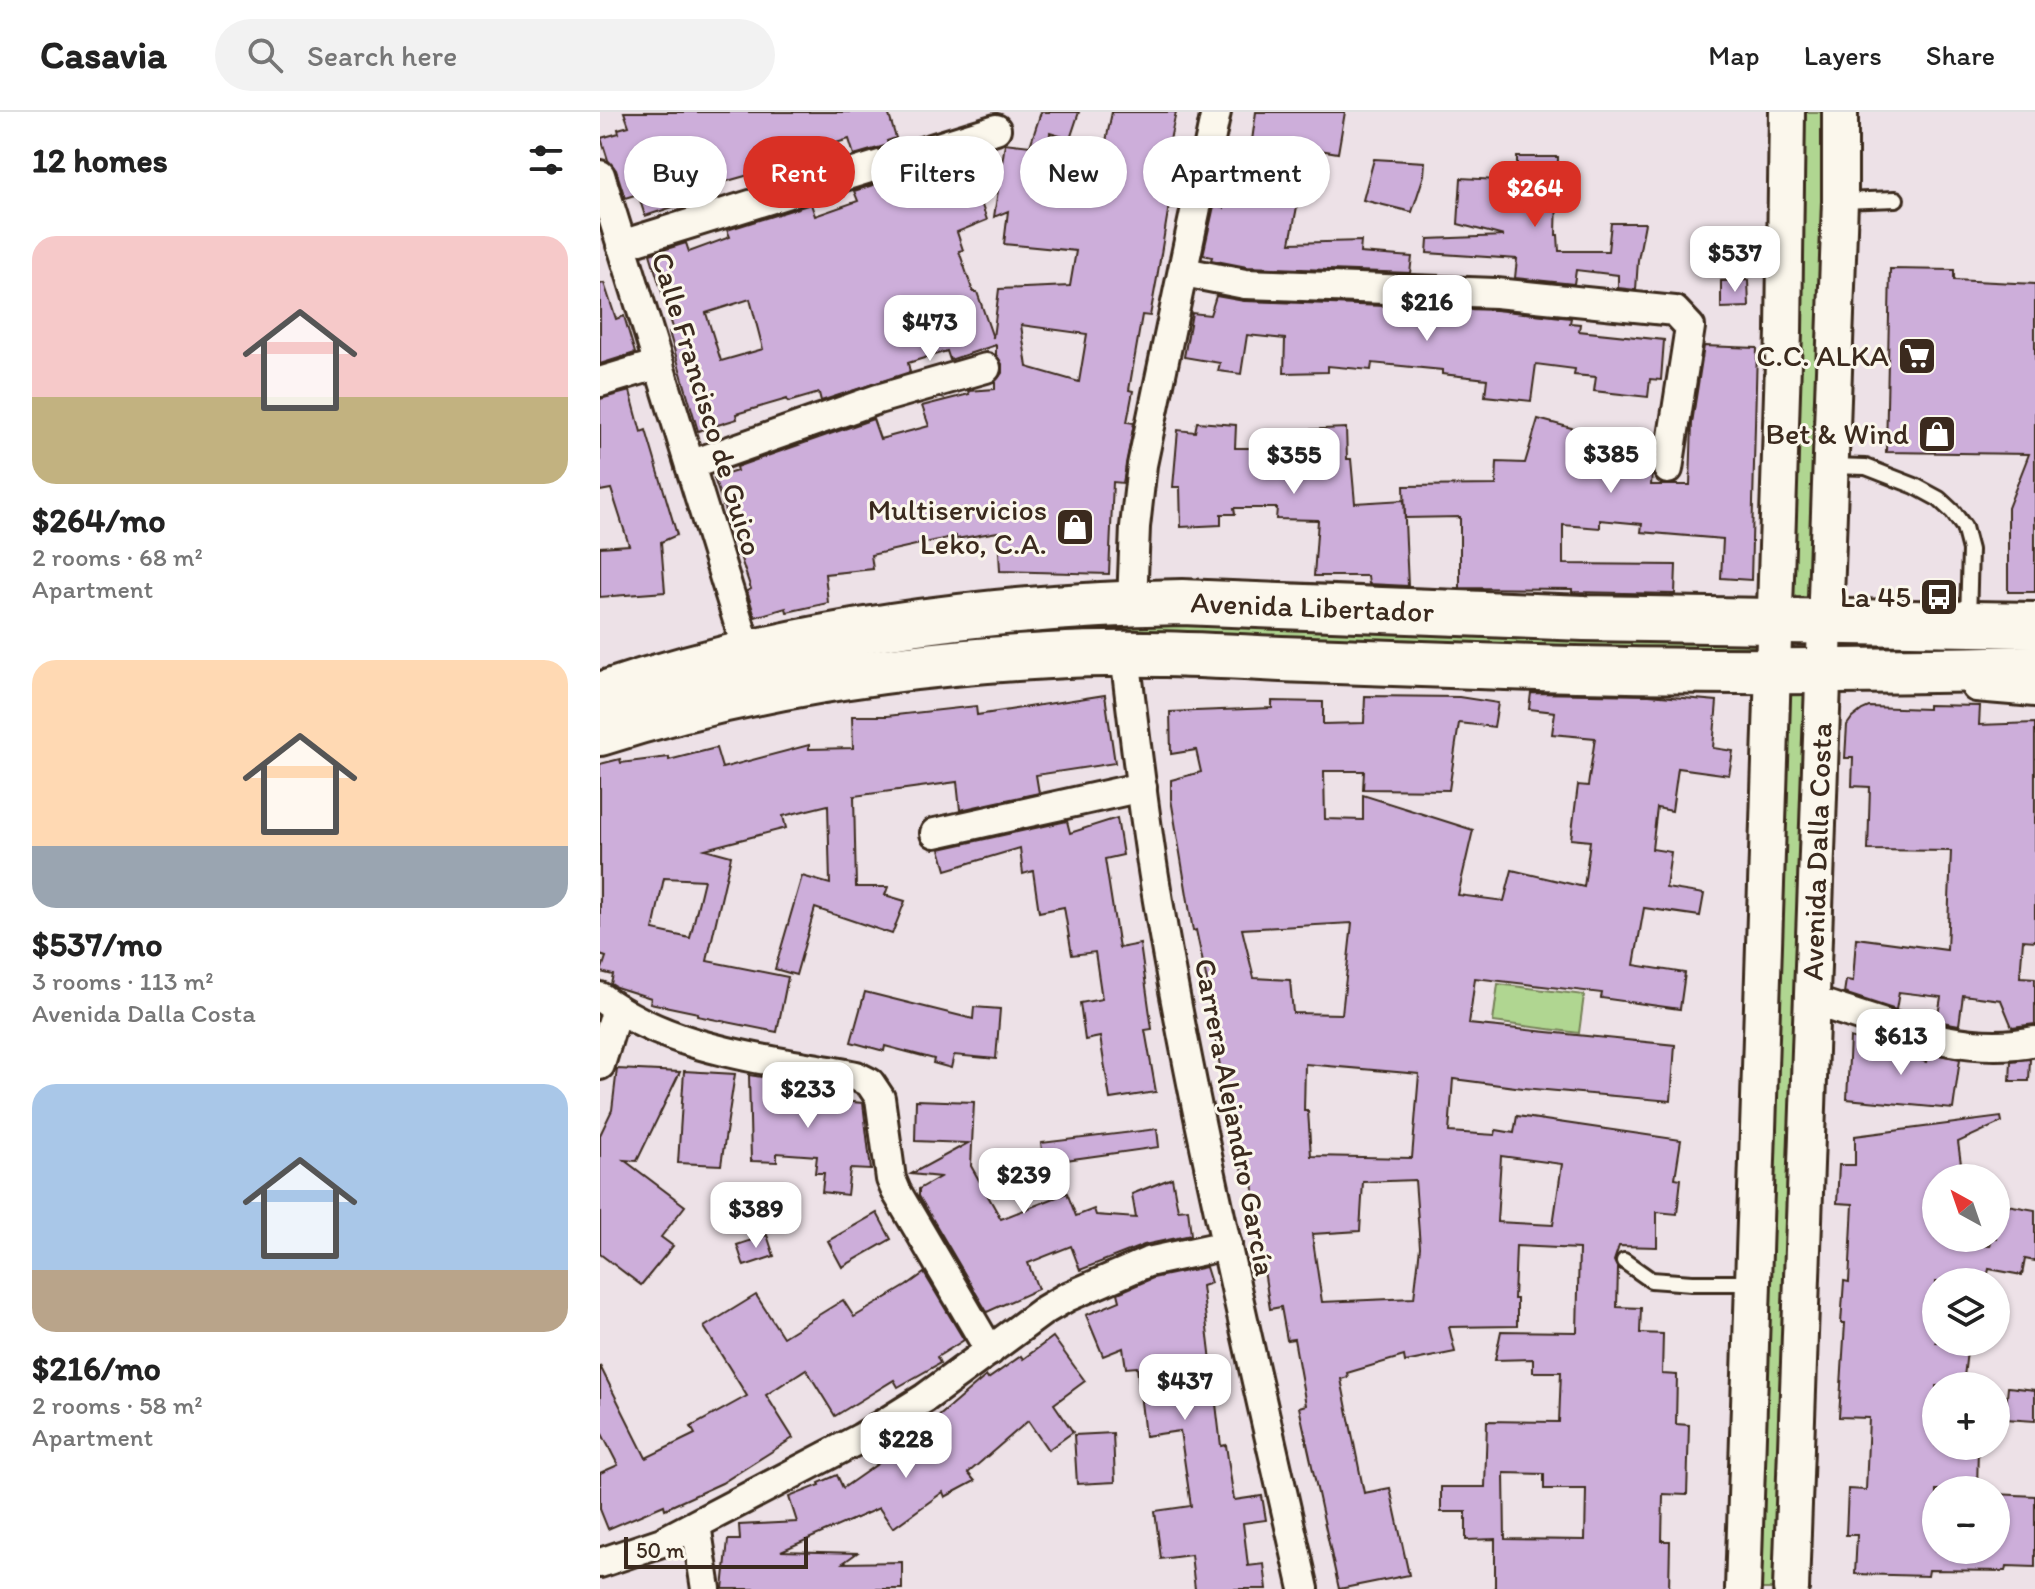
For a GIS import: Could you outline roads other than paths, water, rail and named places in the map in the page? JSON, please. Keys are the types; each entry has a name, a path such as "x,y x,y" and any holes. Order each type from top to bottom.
{"main road":[{"name":"Avenida Libertador","path":"600,695 748,653 896,624 1023,610 1132,603 1213,603 1584,618 2035,625"},
{"name":"Avenida Libertador","path":"600,733 708,702 849,677 1051,655 1824,673 2035,668"}],"street":[{"path":"1132,603 1135,527 1142,465 1216,112"},
{"name":"Avenida Dalla Costa","path":"1743,1589 1786,273 1787,112"},
{"name":"Avenida Dalla Costa","path":"1791,1589 1840,201 1840,112"},
{"path":"621,245 996,129"},
{"name":"Calle Francisco de Guico","path":"600,175 748,653"},
{"path":"1184,272 1245,284 1496,293 1675,311 1690,327 1668,469"},
{"path":"600,382 659,364"},
{"path":"690,465 878,399 986,368"},
{"name":"Carrera Alejandro García","path":"1125,655 1158,901 1183,1034 1304,1589"},
{"name":"Avenida Libertador","path":"1824,673 2035,692"},
{"path":"935,833 1142,787"},
{"path":"1812,1001 1968,1045 1998,1046 2035,1041"},
{"path":"600,1065 608,1003 663,1034 696,1045 856,1076 870,1083 880,1098 891,1179 896,1191 990,1351"},
{"path":"600,1563 662,1542 861,1438 990,1351 1043,1311 1101,1280 1148,1262 1227,1245"},
{"path":"696,1525 706,1589"}],"lane":[{"path":"1840,201 1896,199"},
{"path":"1831,466 1866,467 1915,486 1939,499 1953,512 1964,527 1970,550 1968,623"},
{"path":"1624,1261 1651,1280 1754,1283"}],"place":[{"name":"C.C. ALKA","path":"1917,356"},
{"name":"Bet & Wind","path":"1937,434"},
{"name":"Multiservicios Leko, C.A.","path":"1075,527"},
{"name":"La 45","path":"1939,597"}]}
